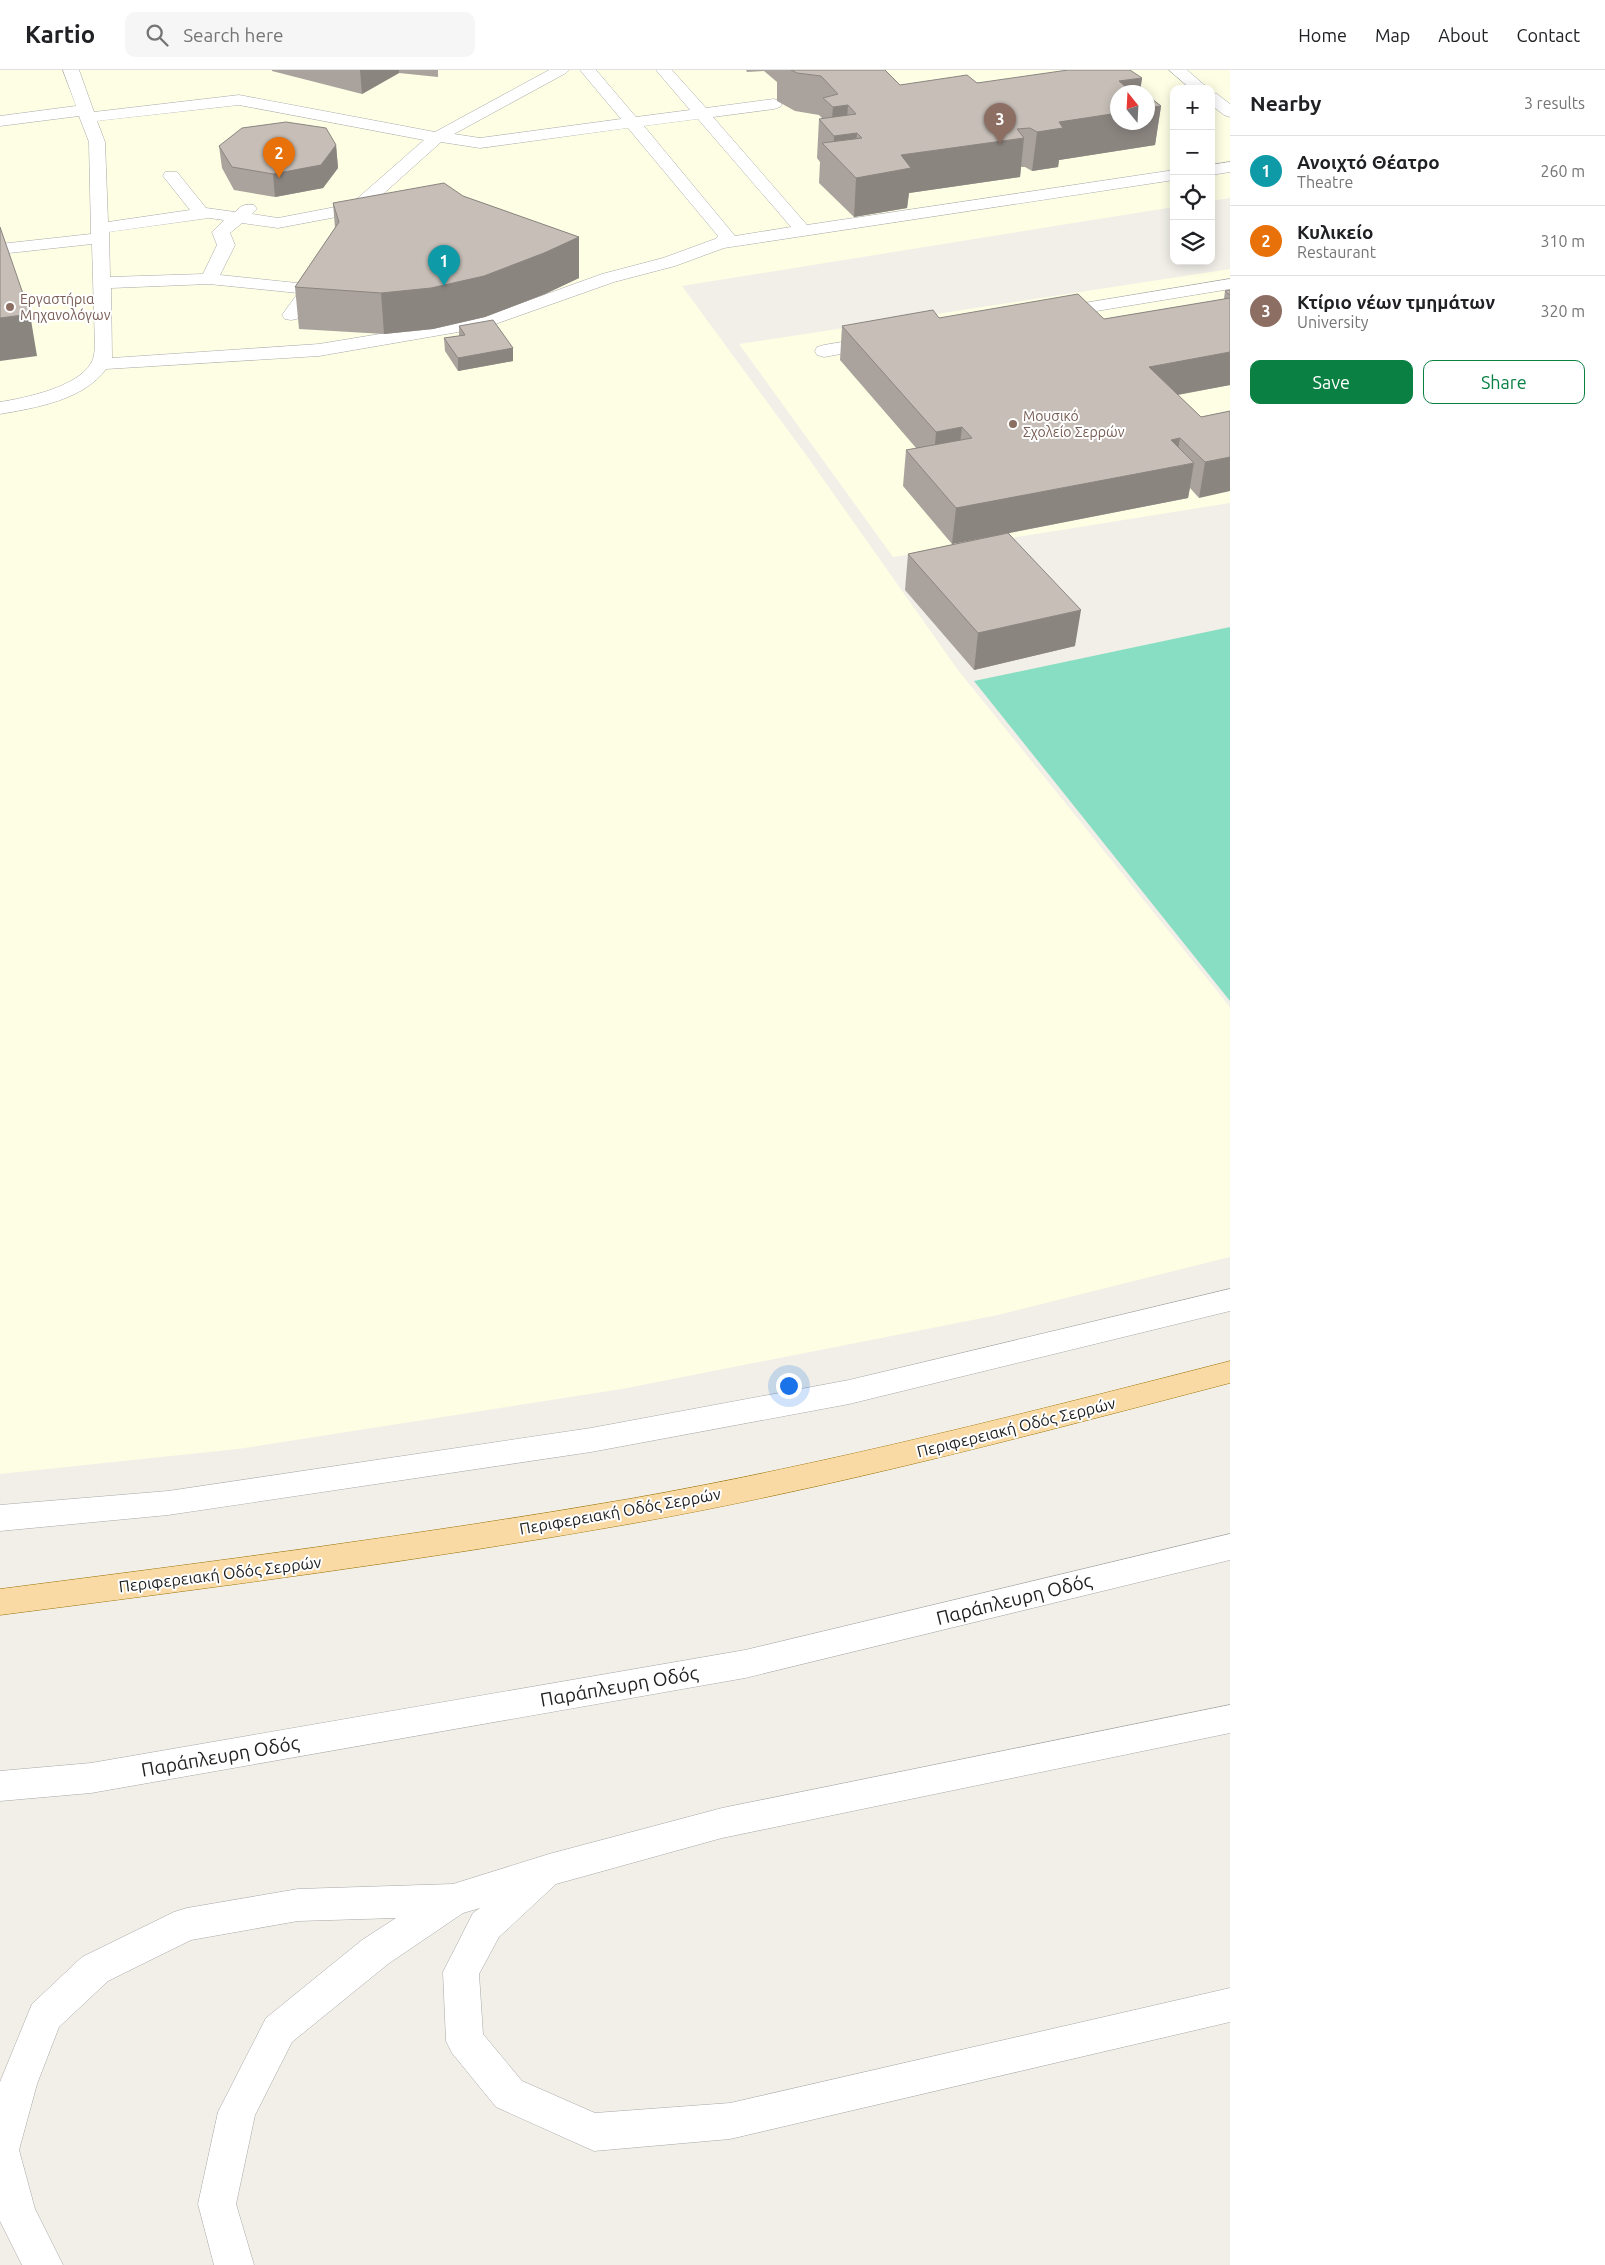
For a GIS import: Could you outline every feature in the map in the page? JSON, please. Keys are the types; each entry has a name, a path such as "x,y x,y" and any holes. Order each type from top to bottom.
{"main road":[{"name":"Περιφερειακή Οδός Σερρών","path":"0,1602 350,1557 631,1511 863,1464 1020,1427 1230,1372"}],"street":[{"path":"0,408 26,403 74,386 92,374 100,364 104,348 97,142 71,70"},
{"path":"0,249 209,213 278,223 357,208 437,137 561,70"},
{"path":"588,70 727,236 721,243"},
{"path":"664,70 803,231"},
{"path":"1177,70 1196,85"},
{"path":"0,121 239,100 437,137 480,143 774,104"},
{"path":"1215,100 1230,112"},
{"path":"1215,169 1230,167"},
{"path":"171,176 202,214"},
{"path":"100,364 320,350 487,322 608,278 669,262 721,243 1170,177"},
{"path":"210,279 226,245 221,232 255,202"},
{"path":"102,283 210,279 310,289 291,315"},
{"path":"1037,316 1230,284"},
{"path":"824,351 892,340"},
{"path":"0,1518 168,1503 591,1440 849,1392 1230,1300"},
{"name":"Παράπλευρη Οδός","path":"0,1786 90,1778 745,1664 1230,1547"},
{"path":"43,2265 16,2215 0,2150 18,2084 45,2016 95,1969 187,1924 298,1905 453,1900 549,1870 722,1823 1230,1719"},
{"path":"549,1870 486,1925 461,1972 466,2041 509,2094 594,2132 730,2121 1230,2005"},
{"path":"234,2265 217,2204 237,2112 279,2030 375,1952 453,1900"}],"shaded area":[{"path":"0,70 1230,70 1230,198 1215,200 1215,85 1170,85 1170,208 682,286 809,459 958,670 1230,1007 1230,1257 998,1315 622,1389 238,1449 0,1474"},
{"name":"Μουσικό Σχολείο Σερρών","path":"1230,269 1230,503 893,557 739,344"}],"green space":[{"path":"1230,627 1230,1001 974,681"}],"building":[{"path":"791,70 885,70 900,85 967,75 977,83 1068,70 1130,70 1142,78 1119,81 1124,85 1110,85 1110,114 1059,122 1063,128 1037,132 1030,128 1017,129 1024,138 901,155 911,168 856,178 822,143 862,138 857,133 834,136 819,119 856,114 848,105 833,107 823,98 838,94 821,76 797,73"},
{"path":"1155,101 1161,106 1155,107"},
{"path":"286,122 326,128 336,145 321,165 273,174 232,167 219,146 242,128"},
{"path":"444,183 463,196 579,237 544,253 484,276 431,288 381,293 295,287 339,222 333,203"},
{"path":"0,227 30,314 0,318"},
{"path":"1078,294 1104,319 1230,298 1230,352 1149,367 1201,417 1230,411 1230,457 1205,462 1180,438 1171,440 1194,463 956,508 906,450 972,438 962,427 936,432 842,326 933,310 939,318"},
{"path":"493,320 513,348 458,358 444,338 465,335 459,326"},
{"path":"1008,533 1081,610 978,633 908,554"}],"place":[{"name":"Κτίριο νέων τμημάτων","path":"1000,144"},
{"name":"Κυλικείο","path":"279,178"},
{"name":"Ανοιχτό Θέατρο","path":"444,286"},
{"name":"Εργαστήρια Μηχανολόγων","path":"10,307"},
{"name":"Μουσικό Σχολείο Σερρών","path":"1013,424"}]}
